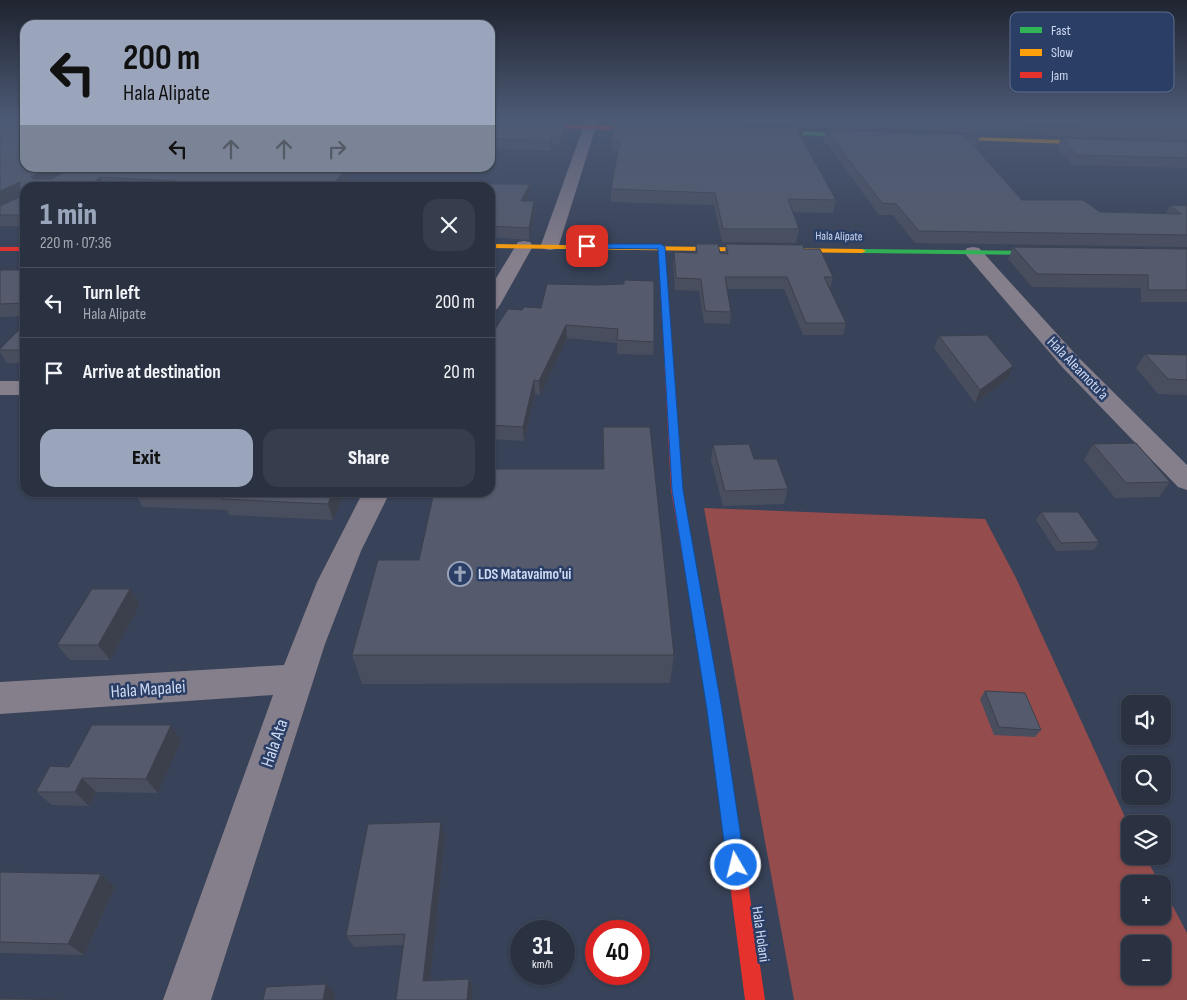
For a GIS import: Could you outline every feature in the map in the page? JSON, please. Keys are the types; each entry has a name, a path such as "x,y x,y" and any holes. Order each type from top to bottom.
{"street":[{"path":"550,245 578,164"},
{"name":"Hala Alipate","path":"495,246 550,245 1061,253"},
{"path":"495,296 524,246"},
{"name":"Hala Holani","path":"661,247 677,490 714,710 755,1000"},
{"path":"0,249 20,249"},
{"name":"Hala Aleamotu'a","path":"973,252 1071,363 1187,481"},
{"path":"0,388 20,388"},
{"name":"Hala Ata","path":"188,1000 296,679 333,579 360,520 374,497"},
{"name":"Hala Mapalei","path":"0,698 296,679"}],"shaded area":[{"path":"704,508 985,519 1016,578 1124,815 1121,815 1121,865 1150,865 1155,875 1121,875 1121,925 1171,925 1171,903 1187,933 1187,1000 794,1000"}],"building":[{"path":"0,164 20,164 20,172 40,172 31,177 33,179 52,179 64,172 343,172 336,182 174,182 100,177 94,182 20,182 0,191"},
{"path":"616,164 816,164 836,200 788,199 799,229 723,229 715,193 611,189"},
{"path":"852,164 990,164 1022,200 1083,200 1100,212 1181,214 1170,205 1187,206 1187,235 919,231 896,204 882,203"},
{"path":"495,184 530,184 521,201 534,201 529,228 495,226"},
{"path":"20,197 20,215 0,215 0,206"},
{"path":"696,244 718,244 720,253 728,254 726,244 803,245 804,249 820,249 833,277 824,277 846,323 806,323 787,277 725,277 731,312 705,311 701,279 676,278 674,252 697,253"},
{"path":"1013,247 1187,249 1187,290 1148,290 1148,275 1037,274"},
{"path":"0,270 20,270 20,303 0,304"},
{"path":"624,280 654,281 654,342 617,340 618,329 566,325 539,381 534,380 523,427 495,425 495,329 508,309 522,310 524,307 541,308 547,284 624,284"},
{"path":"20,329 20,350 0,349"},
{"path":"987,335 1013,366 980,390 939,336"},
{"path":"1145,354 1187,355 1187,380 1168,379"},
{"name":"LDS Matavaimo'ui","path":"603,427 650,427 674,655 352,655 378,560 419,560 433,497 495,497 495,469 604,469"},
{"path":"1136,443 1170,482 1126,483 1093,444"},
{"path":"749,444 754,459 777,459 788,489 725,491 713,445"},
{"path":"224,497 331,497 328,504 222,499"},
{"path":"1041,512 1078,512 1099,542 1061,543"},
{"path":"92,589 130,589 98,645 57,645"},
{"path":"985,691 1025,693 1041,730 999,727"},
{"path":"92,725 171,725 146,779 82,778 75,792 36,792 50,766 69,767"},
{"path":"441,822 423,981 469,979 467,1000 396,1000 405,934 346,936 368,824"},
{"path":"0,872 101,874 68,944 0,942"},
{"path":"326,984 323,1000 263,1000 266,987"},
{"path":"0,998 58,1000 0,1000"}],"traffic: fast":[{"path":"862,251 1048,253"},
{"path":"694,590 737,869"}],"traffic: slow":[{"path":"495,246 862,251"}],"traffic: jam":[{"path":"661,247 677,490 694,590"},
{"path":"0,249 20,249"},
{"path":"737,869 755,1000"}],"place":[{"name":"LDS Matavaimo'ui","path":"460,574"}],"route":[{"path":"587,246 661,247 677,490 714,710 736,865"}]}
